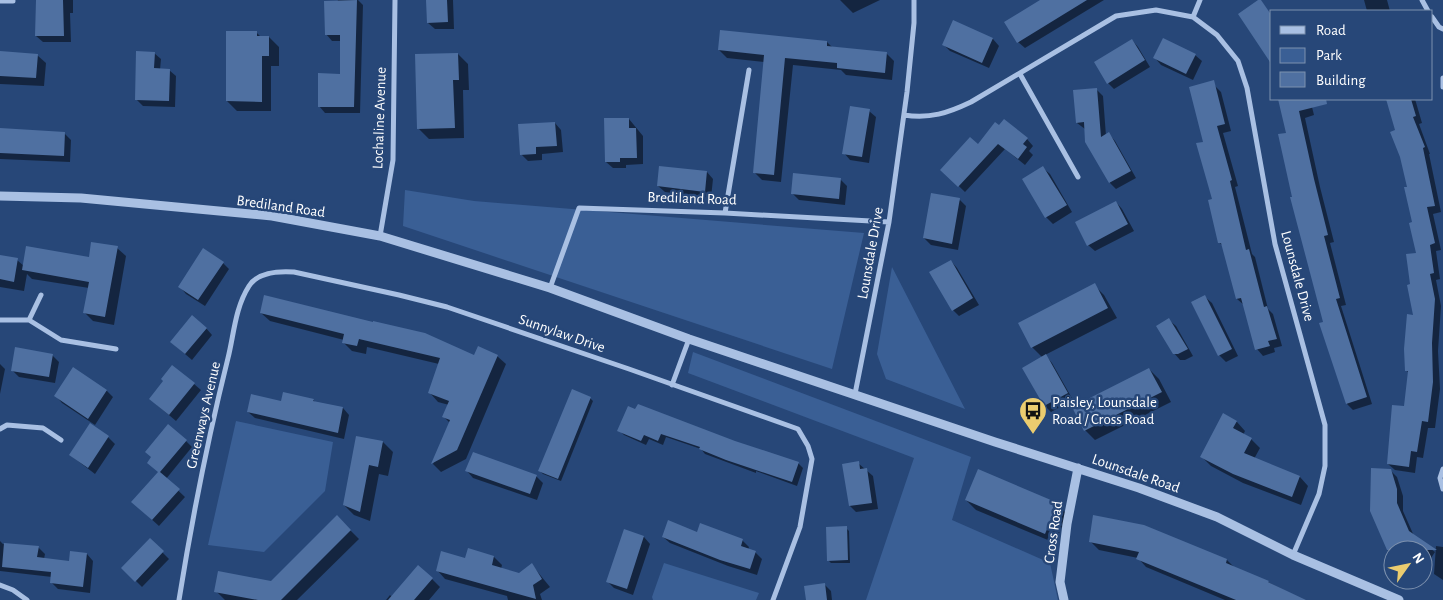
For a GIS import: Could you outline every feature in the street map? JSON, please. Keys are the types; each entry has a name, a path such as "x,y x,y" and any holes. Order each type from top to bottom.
{"street":[{"name":"Lochaline Avenue","path":"380,236 393,160 395,0"},
{"name":"Lounsdale Drive","path":"855,394 889,222 907,92 914,23 914,0"},
{"path":"1193,17 1200,0"},
{"path":"0,1 13,1"},
{"name":"Lounsdale Drive","path":"904,115 918,117 946,113 972,102 1116,16 1156,10 1193,17 1217,35 1238,61 1246,88 1276,244 1325,425 1324,466 1319,494 1293,555"},
{"path":"1433,18 1439,27 1443,29"},
{"path":"725,213 749,70"},
{"path":"1020,74 1078,177"},
{"path":"1443,78 1443,87"},
{"name":"Brediland Road","path":"0,196 81,198 263,215 380,236 550,288 689,339 855,394"},
{"name":"Brediland Road","path":"550,288 579,208 725,213 889,222"},
{"name":"Sunnylaw Drive","path":"294,272 446,307 798,430 808,446 812,459 800,528 774,600"},
{"name":"Greenways Avenue","path":"179,600 188,543 214,416 232,344 237,312 250,284 270,273 294,272"},
{"path":"29,320 41,295"},
{"path":"0,320 29,320 61,340 116,349"},
{"path":"672,385 689,339"},
{"name":"Lounsdale Road","path":"855,394 1078,468 1217,517 1293,555 1399,600"},
{"path":"0,429 8,425 43,428 61,440"},
{"name":"Cross Road","path":"1064,600 1060,582 1067,524 1078,468"},
{"path":"1443,469 1440,478 1443,489"},
{"path":"0,586 13,590 27,600"}],"green space":[{"path":"405,190 474,201 864,233 832,369 403,226"},
{"path":"892,267 965,409 886,379 877,354"},
{"path":"693,352 971,457 952,520 1050,563 1058,600 866,600 914,458 688,373"},
{"path":"236,421 333,442 325,491 264,552 208,545"},
{"path":"664,563 759,593 756,600 653,600 652,597"}],"building":[{"path":"36,0 63,0 64,36 35,36"},
{"path":"357,0 354,107 318,107 318,73 340,74 340,35 325,35 324,1"},
{"path":"426,0 447,0 448,22 427,23"},
{"path":"1040,0 1087,0 1017,43 1004,22"},
{"path":"1258,0 1261,0 1270,13 1270,62 1238,14"},
{"path":"953,20 993,38 982,63 942,45"},
{"path":"720,30 827,41 827,46 887,52 885,73 837,68 837,63 785,58 774,175 753,173 764,55 718,50"},
{"path":"226,31 257,31 257,36 269,36 269,56 262,56 262,102 226,101"},
{"path":"1163,38 1196,54 1186,74 1153,58"},
{"path":"1132,39 1145,60 1107,84 1094,62"},
{"path":"0,51 38,54 36,78 0,76"},
{"path":"136,51 155,52 154,68 170,69 169,101 135,100"},
{"path":"458,53 459,80 453,80 455,128 417,129 415,54"},
{"path":"1214,80 1225,124 1217,126 1232,180 1230,181 1246,250 1249,249 1264,307 1267,306 1277,339 1268,341 1270,346 1255,350 1241,298 1236,299 1221,243 1218,243 1208,200 1212,199 1196,143 1203,142 1189,87"},
{"path":"1097,88 1101,137 1109,132 1131,171 1109,183 1085,142 1084,122 1076,123 1073,90"},
{"path":"1278,100 1326,100 1327,104 1299,111 1328,235 1324,236 1340,298 1336,299 1367,397 1346,404 1319,323 1323,322 1290,197 1292,197 1278,134 1286,133"},
{"path":"1386,100 1411,100 1416,116 1413,117 1425,147 1423,148 1435,206 1427,207 1435,243 1430,245 1434,273 1430,274 1435,299 1432,343 1433,382 1428,422 1422,421 1417,452 1411,451 1409,467 1387,464 1392,405 1404,406 1408,371 1405,371 1404,349 1407,314 1413,315 1407,285 1410,284 1406,254 1416,253 1409,223 1412,222 1404,187 1407,187 1400,157 1390,132 1395,130"},
{"path":"850,106 870,109 862,157 842,154"},
{"path":"604,118 629,118 629,128 636,128 637,158 620,158 620,162 605,162"},
{"path":"1004,119 1028,138 1023,144 1027,147 1018,159 998,144 958,187 940,170 970,137 978,144 995,122 999,125"},
{"path":"555,122 557,146 536,147 536,154 520,155 518,124"},
{"path":"0,128 65,132 64,156 0,153"},
{"path":"659,166 707,171 705,192 657,186"},
{"path":"1043,166 1067,205 1045,218 1022,179"},
{"path":"793,173 841,178 839,199 791,194"},
{"path":"931,193 960,198 952,244 923,238"},
{"path":"1116,201 1128,224 1087,246 1075,222"},
{"path":"91,242 118,246 105,317 83,313 89,282 22,270 26,246 89,257"},
{"path":"203,248 224,262 198,300 178,287"},
{"path":"0,255 18,258 14,282 0,279"},
{"path":"951,260 973,298 952,311 929,272"},
{"path":"1095,283 1108,308 1031,348 1018,323"},
{"path":"264,295 425,333 474,355 478,346 498,355 457,450 431,464 450,420 442,417 449,401 428,393 440,358 359,339 357,346 342,343 344,334 260,313"},
{"path":"1205,295 1232,349 1218,356 1191,302"},
{"path":"192,315 207,328 185,354 170,342"},
{"path":"1169,318 1188,349 1178,354 1173,354 1156,326"},
{"path":"15,347 53,354 49,377 11,371"},
{"path":"1046,354 1068,393 1044,406 1022,368"},
{"path":"172,365 195,383 169,415 149,399 163,381 161,379"},
{"path":"73,367 107,390 88,419 54,396"},
{"path":"1149,368 1162,392 1084,431 1072,407"},
{"path":"572,389 591,397 558,479 538,471"},
{"path":"283,392 343,407 338,433 247,412 251,394 281,401"},
{"path":"638,404 735,441 799,462 792,482 726,460 699,449 700,447 661,434 658,441 644,435 641,441 617,431 628,406 635,409"},
{"path":"1223,413 1237,421 1233,428 1252,438 1244,453 1300,476 1292,497 1233,474 1200,457"},
{"path":"90,423 109,436 88,468 69,455"},
{"path":"168,424 187,440 160,472 180,489 152,520 131,502 158,472 147,463 151,457 145,452"},
{"path":"356,436 383,441 378,467 369,465 360,512 343,505"},
{"path":"473,452 537,475 530,494 465,471"},
{"path":"859,461 860,469 867,468 872,503 849,506 842,464"},
{"path":"1371,468 1391,469 1397,489 1397,503 1409,531 1422,540 1383,541 1370,511"},
{"path":"978,469 1058,503 1045,534 965,500"},
{"path":"337,515 351,530 281,600 258,600 214,592 218,571 271,581"},
{"path":"1093,515 1144,525 1227,559 1226,563 1269,581 1306,600 1236,600 1136,559 1139,552 1089,542"},
{"path":"668,520 697,532 700,523 743,539 741,546 756,551 750,569 720,560 662,537"},
{"path":"847,526 848,560 827,561 826,527"},
{"path":"624,529 644,536 627,589 606,582"},
{"path":"150,538 164,551 135,582 121,568"},
{"path":"4,543 39,546 37,557 69,561 70,551 87,553 83,587 50,583 51,572 2,567"},
{"path":"468,548 494,556 492,565 519,573 532,563 542,579 533,585 536,599 436,571 441,551 465,558"},
{"path":"418,565 433,578 414,600 388,600"},
{"path":"825,583 827,600 806,600 804,586"}],"place":[{"name":"Paisley, Lounsdale Road / Cross Road","path":"1033,435"}]}
